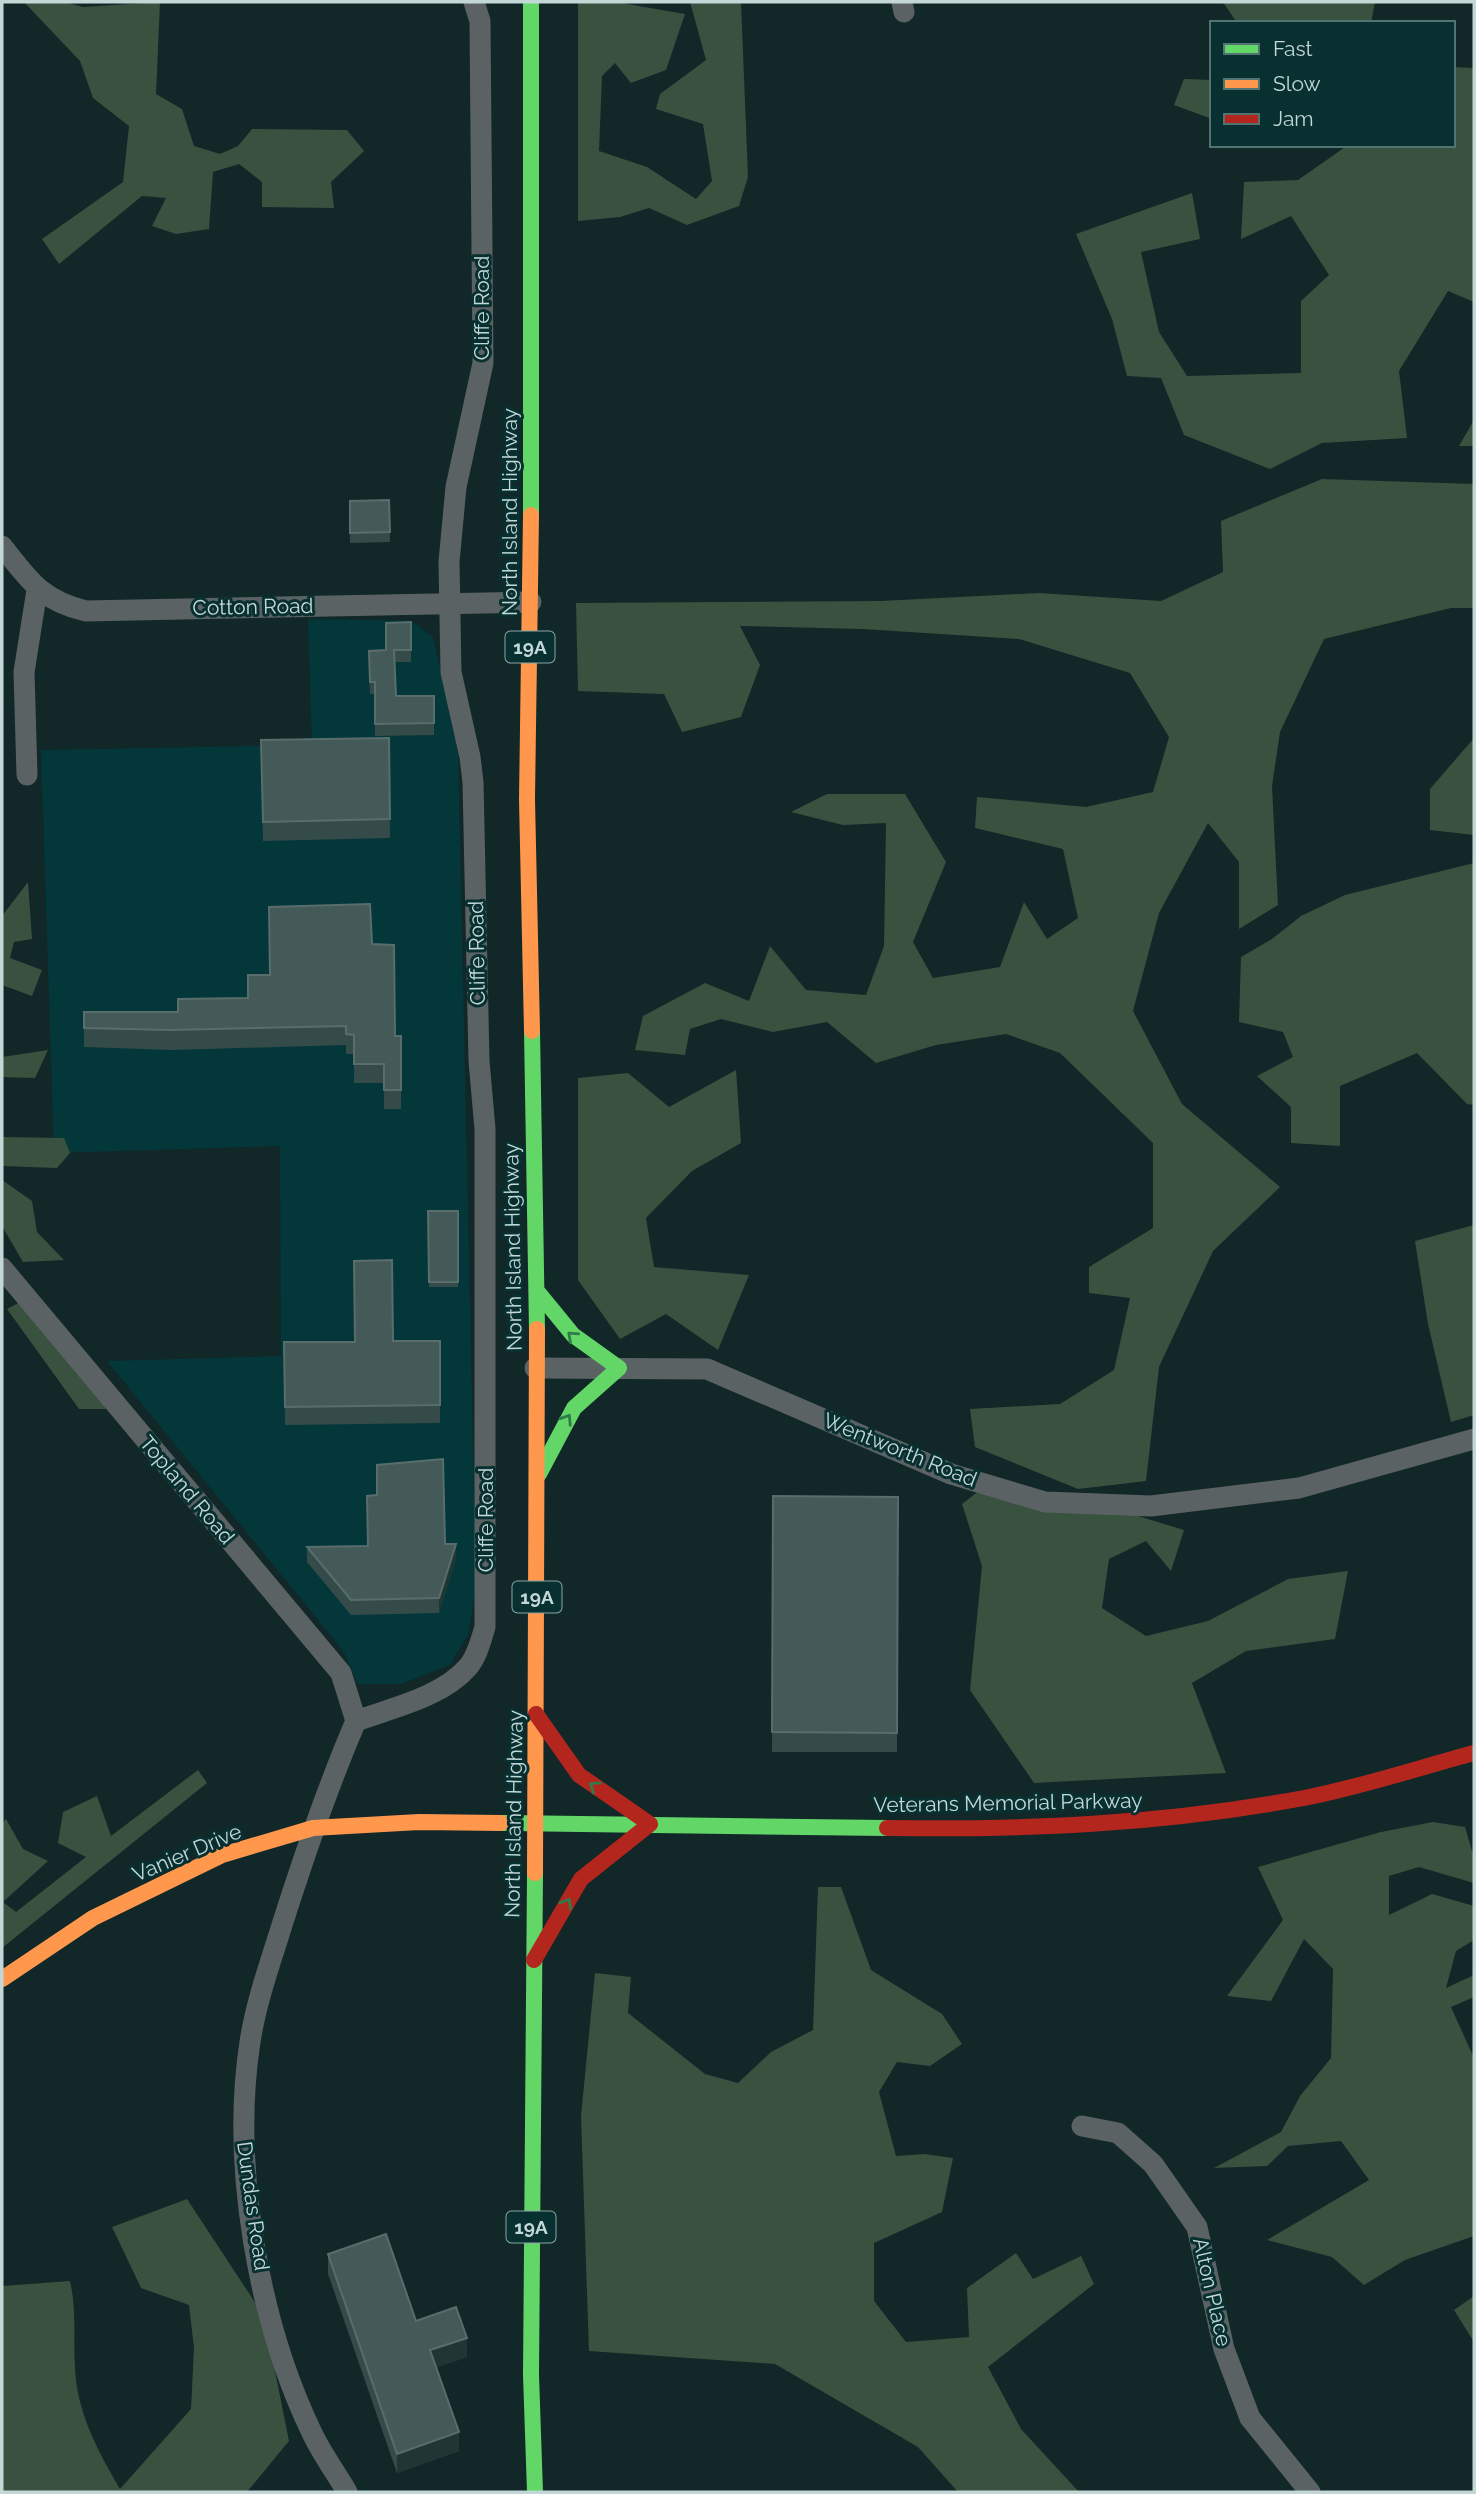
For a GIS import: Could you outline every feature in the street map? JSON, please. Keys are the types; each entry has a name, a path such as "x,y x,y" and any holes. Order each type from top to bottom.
{"main road":[{"name":"North Island Highway","path":"531,2 531,602 527,799 537,1291 531,2375 535,2492"},
{"path":"536,1480 564,1423 575,1408 619,1368 587,1350 563,1328 537,1291"},
{"path":"533,1962 582,1879 650,1824 579,1775 536,1714"},
{"name":"Veterans Memorial Parkway","path":"535,1822 962,1829 1124,1824 1216,1813 1308,1797 1474,1753"},
{"name":"Vanier Drive","path":"2,1979 93,1918 222,1856 313,1828 419,1822 535,1822"}],"street":[{"name":"Cliffe Road","path":"356,1721 428,1695 457,1677 475,1657 485,1627 485,1129 479,1061 473,782 451,673 449,562 456,487 484,363 480,21 474,2"},
{"name":"Cotton Road","path":"2,546 37,590 62,606 86,611 531,602"},
{"path":"27,775 24,673 37,590"},
{"name":"Topland Road","path":"2,1268 341,1673 356,1721"},
{"name":"Wentworth Road","path":"535,1368 708,1369 950,1474 1045,1502 1151,1506 1299,1488 1474,1439"},
{"path":"313,1828 356,1721"},
{"name":"Dundas Road","path":"313,1828 257,2005 243,2114 243,2164 254,2245 281,2352 312,2434 347,2492"},
{"name":"Alton Place","path":"1082,2126 1118,2133 1153,2164 1197,2227 1224,2349 1250,2418 1310,2492"}],"shaded area":[{"path":"308,619 412,621 433,637 458,747 476,1587 468,1635 450,1665 401,1684 358,1684 345,1654 332,1637 107,1361 281,1356 280,1146 54,1153 41,750 312,745"}],"green space":[{"path":"24,2 65,2 83,7 160,2 156,94 182,109 194,146 220,154 238,146 252,129 347,130 364,151 331,182 334,208 262,207 262,182 239,164 213,172 209,229 176,234 152,226 166,198 142,196 59,264 42,239 123,182 129,126 93,98 80,61"},
{"path":"578,2 616,2 685,14 666,70 631,83 615,63 602,76 599,151 647,167 696,199 712,181 703,124 656,109 660,94 706,60 690,2 741,2 748,177 739,206 687,225 649,208 620,217 578,221"},
{"path":"1223,2 1375,2 1371,21 1236,21"},
{"path":"1455,67 1474,68 1474,302 1448,291 1399,371 1407,438 1322,443 1270,469 1184,435 1161,378 1127,376 1112,319 1076,234 1192,193 1200,239 1141,252 1159,332 1187,376 1301,373 1301,301 1329,275 1291,216 1241,239 1244,182 1298,180 1345,147 1455,147"},
{"path":"1184,79 1210,80 1210,118 1174,105"},
{"path":"1474,420 1474,446 1459,446"},
{"path":"1322,479 1474,484 1474,608 1451,608 1324,639 1280,732 1272,786 1278,905 1239,929 1239,862 1208,823 1159,913 1133,1011 1182,1104 1280,1187 1213,1251 1159,1367 1146,1481 1078,1489 975,1447 970,1409 1060,1404 1114,1370 1130,1298 1089,1293 1089,1267 1153,1228 1153,1143 1060,1053 1006,1034 936,1045 876,1063 827,1022 773,1032 721,1019 690,1029 685,1055 635,1050 643,1016 705,983 749,1001 770,946 806,990 866,995 884,946 886,823 843,825 791,812 827,794 905,794 946,862 913,942 933,978 1000,967 1024,902 1047,939 1078,918 1063,849 975,828 977,797 1086,807 1153,792 1169,737 1130,673 1019,639 863,629 740,626 760,665 741,717 682,732 664,694 578,691 576,603 881,601 1039,593 1161,601 1223,572 1221,521"},
{"path":"1474,738 1474,835 1430,830 1430,789"},
{"path":"1474,863 1474,1105 1467,1104 1417,1053 1340,1086 1340,1146 1291,1143 1291,1107 1257,1076 1293,1057 1283,1032 1239,1022 1241,957 1272,939 1301,916 1345,895"},
{"path":"28,882 32,939 14,942 10,958 42,970 32,996 2,985 2,916"},
{"path":"48,1050 35,1078 2,1077 2,1057"},
{"path":"736,1070 741,1143 692,1171 646,1218 654,1267 749,1275 718,1350 666,1314 620,1339 578,1280 578,1078 628,1073 669,1107"},
{"path":"2,1137 64,1138 70,1153 57,1168 2,1166"},
{"path":"2,1180 32,1201 37,1232 64,1260 23,1262 2,1226"},
{"path":"1474,1225 1474,1415 1451,1422 1428,1324 1415,1241"},
{"path":"35,1294 93,1364 106,1409 79,1409 7,1309"},
{"path":"985,1486 1125,1512 1184,1530 1171,1571 1146,1541 1109,1559 1102,1608 1146,1636 1208,1621 1288,1579 1348,1571 1335,1639 1246,1651 1192,1683 1226,1773 1034,1783 970,1690 982,1566 962,1504"},
{"path":"198,1770 207,1783 2,1948 2,1823 6,1819 23,1849 48,1861 3,1902 16,1912 86,1857 58,1843 63,1812 97,1796 111,1836"},
{"path":"1433,1822 1465,1827 1474,1858 1474,1883 1419,1867 1389,1876 1389,1915 1432,1894 1474,1906 1474,1940 1456,1951 1446,1988 1474,1975 1474,1997 1451,2007 1474,2058 1474,2236 1405,2260 1364,2285 1332,2257 1267,2240 1369,2180 1341,2141 1288,2146 1267,2166 1214,2168 1281,2132 1300,2096 1331,2058 1333,1969 1304,1939 1271,2001 1227,1996 1283,1920 1258,1867 1381,1832"},
{"path":"818,1887 841,1887 871,1970 942,2014 962,2044 930,2066 897,2062 879,2092 896,2156 924,2154 953,2158 942,2212 874,2243 874,2301 906,2342 969,2337 967,2288 1016,2253 1033,2279 1081,2256 1094,2284 988,2367 1021,2429 1079,2492 958,2492 918,2447 775,2364 589,2351 581,2116 595,1973 631,1977 628,2013 705,2074 738,2083 771,2052 813,2030"},
{"path":"187,2199 264,2316 289,2441 247,2492 2,2492 2,2286 70,2281 75,2368 80,2401 97,2446 120,2489 191,2409 194,2348 189,2305 141,2288 112,2227"},
{"path":"1474,2296 1474,2342 1454,2310"}],"building":[{"path":"389,500 390,532 350,533 350,501"},
{"path":"411,622 411,650 394,650 396,696 434,696 434,723 375,724 375,682 370,682 369,651 386,650 386,623"},
{"path":"389,738 390,819 263,822 261,740"},
{"path":"370,904 372,944 394,945 395,1036 401,1036 401,1090 384,1090 384,1064 354,1064 354,1035 346,1034 346,1026 171,1030 84,1028 84,1012 178,1012 178,999 248,998 248,975 270,975 269,907"},
{"path":"428,1211 458,1211 458,1282 429,1282"},
{"path":"392,1260 393,1341 440,1341 440,1405 285,1407 284,1342 355,1342 354,1261"},
{"path":"443,1459 445,1544 456,1544 439,1598 351,1600 307,1547 368,1546 367,1496 377,1495 377,1465"},
{"path":"773,1496 898,1497 897,1733 772,1732"},
{"path":"386,2234 416,2321 456,2307 467,2338 430,2350 459,2432 397,2454 328,2254"}],"traffic: fast":[{"path":"531,2 531,515"},
{"path":"532,1031 537,1329"},
{"path":"537,1291 573,1335 619,1368 574,1408 539,1474"},
{"path":"501,1823 887,1828"},
{"path":"535,1873 531,2375 535,2492"}],"traffic: slow":[{"path":"531,515 527,799 532,1031"},
{"path":"535,1873 537,1329"},
{"path":"2,1979 93,1918 222,1855 313,1828 419,1822 501,1823"}],"traffic: jam":[{"path":"534,1960 581,1879 650,1824 579,1775 536,1714"},
{"path":"887,1828 1096,1824 1199,1814 1325,1794 1474,1753"}]}
